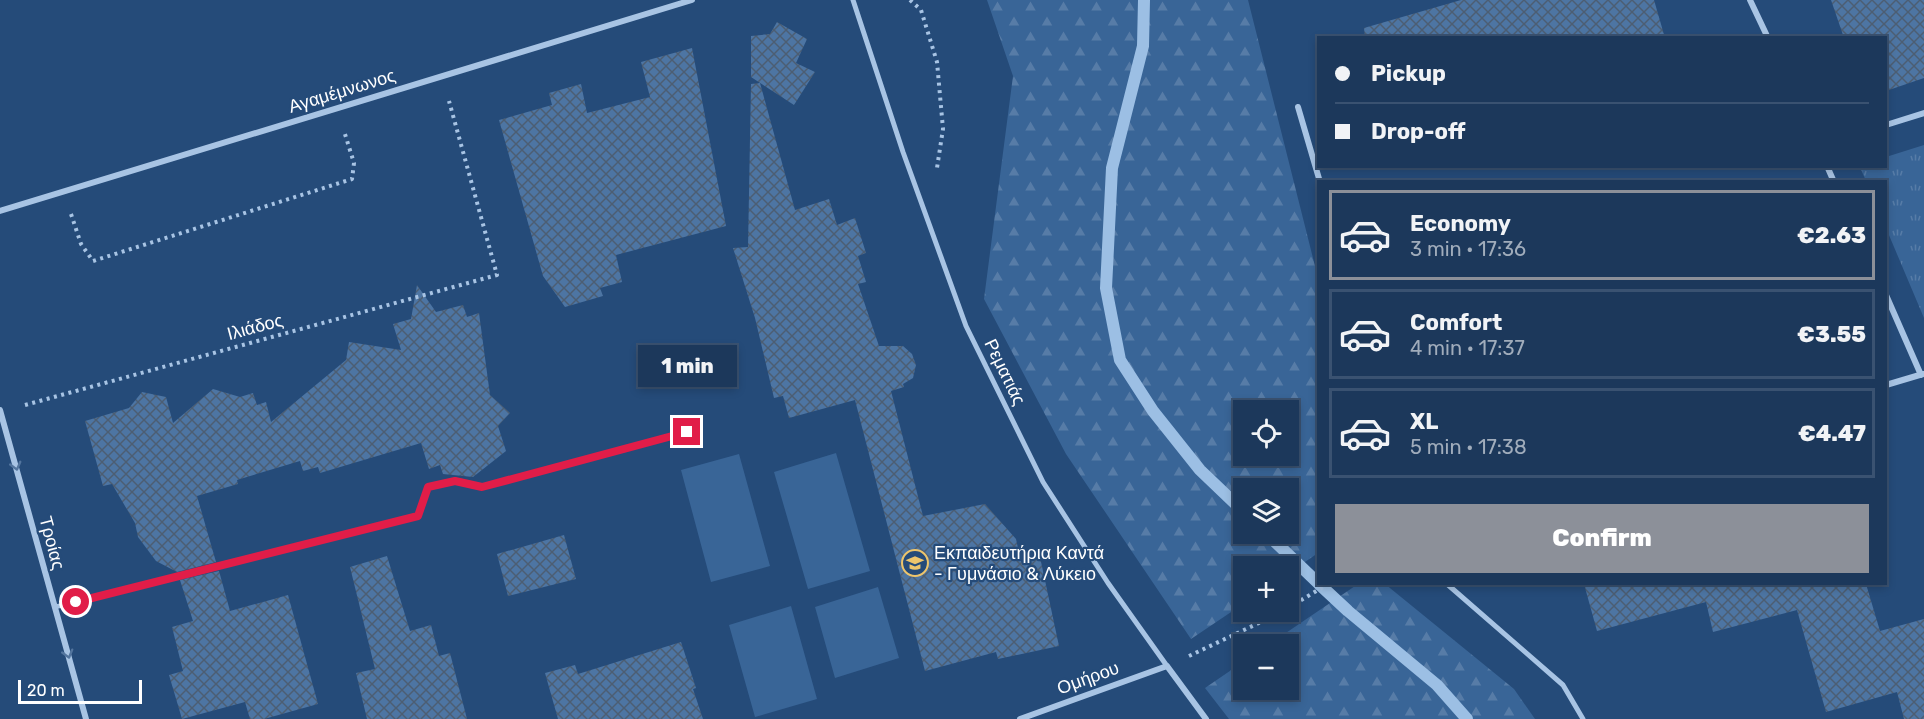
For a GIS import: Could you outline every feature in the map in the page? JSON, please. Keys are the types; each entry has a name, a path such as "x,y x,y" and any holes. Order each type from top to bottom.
{"street":[{"name":"Αγαμέμνωνος","path":"0,211 692,0"},
{"name":"Ρεματιάς","path":"854,0 903,152 966,326 1037,472 1108,583 1206,719"},
{"path":"1750,0 1767,36"},
{"path":"1298,108 1319,180"},
{"path":"1887,125 1924,113"},
{"path":"1887,297 1923,374 1887,385"},
{"name":"Τροίας","path":"0,410 86,719"},
{"path":"1448,585 1563,685 1583,719"},
{"name":"Ομήρου","path":"1020,719 1167,666"}],"lane":[{"path":"55,607 418,516 428,487 455,481 482,487 687,432"}],"path":[{"path":"910,0 921,10 937,62 943,129 936,177 926,216"},
{"name":"Ιλιάδος","path":"21,406 497,275 447,93"},
{"path":"64,191 81,244 93,261 352,179 354,163 336,108"},
{"path":"1299,601 1326,585"},
{"path":"1167,666 1262,622"}],"green space":[{"path":"987,0 1248,0 1317,274 1317,554 1299,566 1299,556 1233,556 1233,611 1191,639 1066,454 984,299 1013,76"},
{"path":"1924,145 1924,318 1887,230 1887,180 1866,180 1860,168 1887,168 1887,157"},
{"path":"836,453 870,571 808,589 774,472"},
{"path":"739,454 770,566 711,582 681,470"},
{"path":"1357,585 1386,585 1514,689 1535,719 1229,719 1205,688 1233,669 1233,700 1299,700 1299,634 1284,634"},
{"path":"878,587 899,658 835,678 815,607"},
{"path":"791,606 817,699 755,717 729,625"}],"building":[{"path":"1461,0 1654,0 1664,36 1365,36 1364,28"},
{"path":"1831,0 1924,0 1924,78 1887,91 1887,36 1843,36"},
{"path":"777,22 807,39 796,63 815,72 794,105 751,77 751,36 770,34"},
{"path":"692,48 726,226 616,255 622,282 600,288 603,296 565,307 543,276 499,120 552,105 549,93 581,84 587,113 650,97 641,62"},
{"path":"760,83 795,210 829,199 837,225 855,218 866,253 858,256 866,282 858,284 879,346 903,346 912,354 916,365 913,378 903,384 904,387 891,391 923,516 985,504 1016,539 1021,562 1040,557 1059,646 998,659 996,652 925,671 855,400 789,418 783,396 774,398 755,318 733,248 748,247 751,84"},
{"path":"417,285 436,312 463,305 467,317 479,313 490,395 510,413 498,426 506,451 473,477 443,474 440,465 429,469 421,443 320,473 318,467 303,471 300,461 237,480 238,484 197,496 216,562 177,572 156,561 138,537 135,523 112,484 103,486 85,421 129,408 142,392 166,397 173,423 213,389 240,397 253,393 257,405 266,402 271,422 346,360 349,342 401,350 393,324 411,319"},
{"path":"564,535 576,579 508,596 497,554"},
{"path":"387,556 410,631 431,625 439,656 450,653 467,719 367,719 356,673 375,669 350,567"},
{"path":"219,571 230,611 288,595 318,704 264,719 250,719 245,702 182,719 169,675 183,671 172,627 193,621 180,580"},
{"path":"1584,585 1866,585 1880,631 1924,619 1924,719 1904,719 1897,692 1826,712 1797,610 1713,632 1706,602 1597,631"},
{"path":"681,642 703,719 558,719 545,673 575,665 578,674"}],"waterway":[{"path":"1144,0 1143,46 1112,168 1106,288 1120,360 1153,411 1200,470 1233,502"},
{"path":"1277,544 1317,582"},
{"path":"1320,585 1437,685 1467,719"}],"place":[{"name":"Εκπαιδευτήρια Καντά - Γυμνάσιο & Λύκειο","path":"915,563"}],"route":[{"path":"76,602 418,516 428,487 455,481 482,487 687,432"}]}
